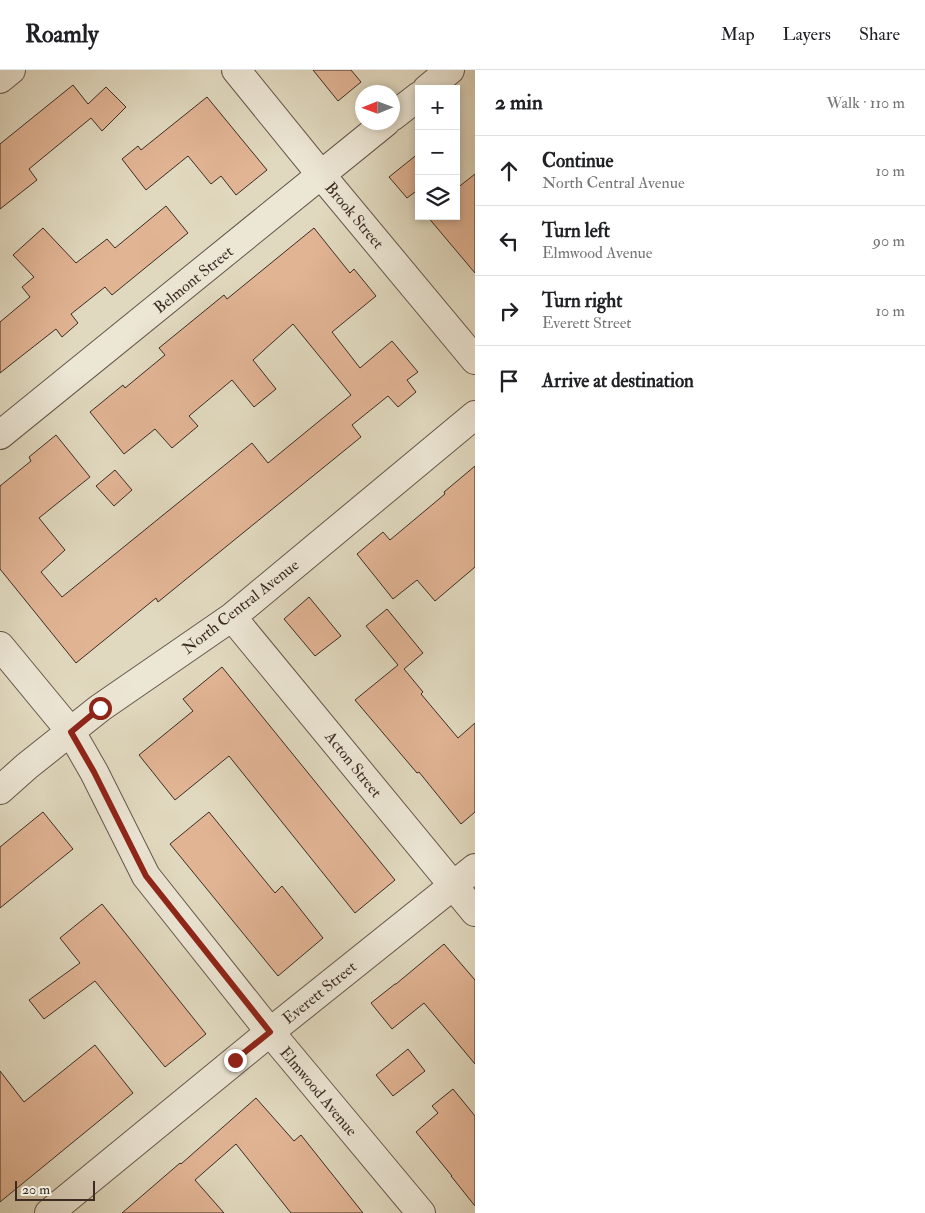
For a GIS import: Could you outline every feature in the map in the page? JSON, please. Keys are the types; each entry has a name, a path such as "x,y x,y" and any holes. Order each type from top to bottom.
{"street":[{"path":"0,79 11,70"},
{"name":"Brook Street","path":"236,70 475,360"},
{"path":"432,85 450,70"},
{"path":"400,111 415,99"},
{"name":"Belmont Street","path":"0,435 377,130"},
{"name":"North Central Avenue","path":"0,790 100,708 232,617 475,415"},
{"name":"Acton Street","path":"232,617 475,912"},
{"name":"Elmwood Avenue","path":"0,646 71,732 94,772 146,876 270,1032 421,1213"},
{"name":"Everett Street","path":"49,1213 270,1032 475,868"}],"building":[{"path":"313,70 351,70 361,82 355,85 338,101"},
{"path":"73,85 88,104 106,87 126,107 102,131 91,118 29,169 37,180 0,209 0,144"},
{"path":"207,97 267,170 236,195 221,176 211,184 188,156 146,190 122,159 138,146 141,150"},
{"path":"415,156 415,192 407,198 389,177"},
{"path":"475,174 475,273 430,220 460,220 460,186"},
{"path":"166,206 188,233 112,295 105,287 71,314 78,323 62,337 56,329 0,373 0,322 30,297 22,287 34,277 13,255 43,228 76,263 107,239 115,248"},
{"path":"314,228 350,273 354,269 376,296 332,332 360,368 392,341 418,372 407,380 416,392 398,407 388,396 352,425 361,437 158,602 156,598 76,663 0,569 0,486 31,461 29,457 56,435 90,477 39,518 65,550 41,572 62,597 252,443 268,463 351,395 293,324 253,360 276,389 254,407 232,380 189,416 198,426 172,448 155,429 124,454 90,412 123,385 125,388 165,355 159,348 224,295 227,299"},
{"path":"475,466 475,567 435,601 417,580 393,599 357,554 383,532 390,540"},
{"path":"115,470 132,490 114,506 96,486"},
{"path":"309,597 341,636 315,656 284,619"},
{"path":"387,609 423,653 404,669 423,692 421,694 458,738 475,723 475,812 461,824 419,772 417,773 355,700 398,665 366,626"},
{"path":"222,667 395,880 355,913 229,756 175,800 139,755 193,711 183,699"},
{"path":"43,812 73,849 0,908 0,847"},
{"path":"209,812 275,893 282,886 323,938 278,976 170,844"},
{"path":"102,904 206,1034 165,1067 95,981 44,1019 29,1000 80,963 60,938"},
{"path":"444,944 475,980 475,1064 424,1003 392,1029 371,1003"},
{"path":"95,1045 133,1093 0,1202 0,1071 24,1102"},
{"path":"408,1049 425,1071 393,1096 376,1075"},
{"path":"453,1089 475,1116 475,1206 416,1132 438,1113 432,1106"},
{"path":"256,1098 294,1141 301,1135 363,1213 291,1213 236,1144 195,1180 224,1213 122,1213 181,1164"}],"route":[{"path":"100,708 71,732 94,772 146,876 270,1032 235,1060"}]}
